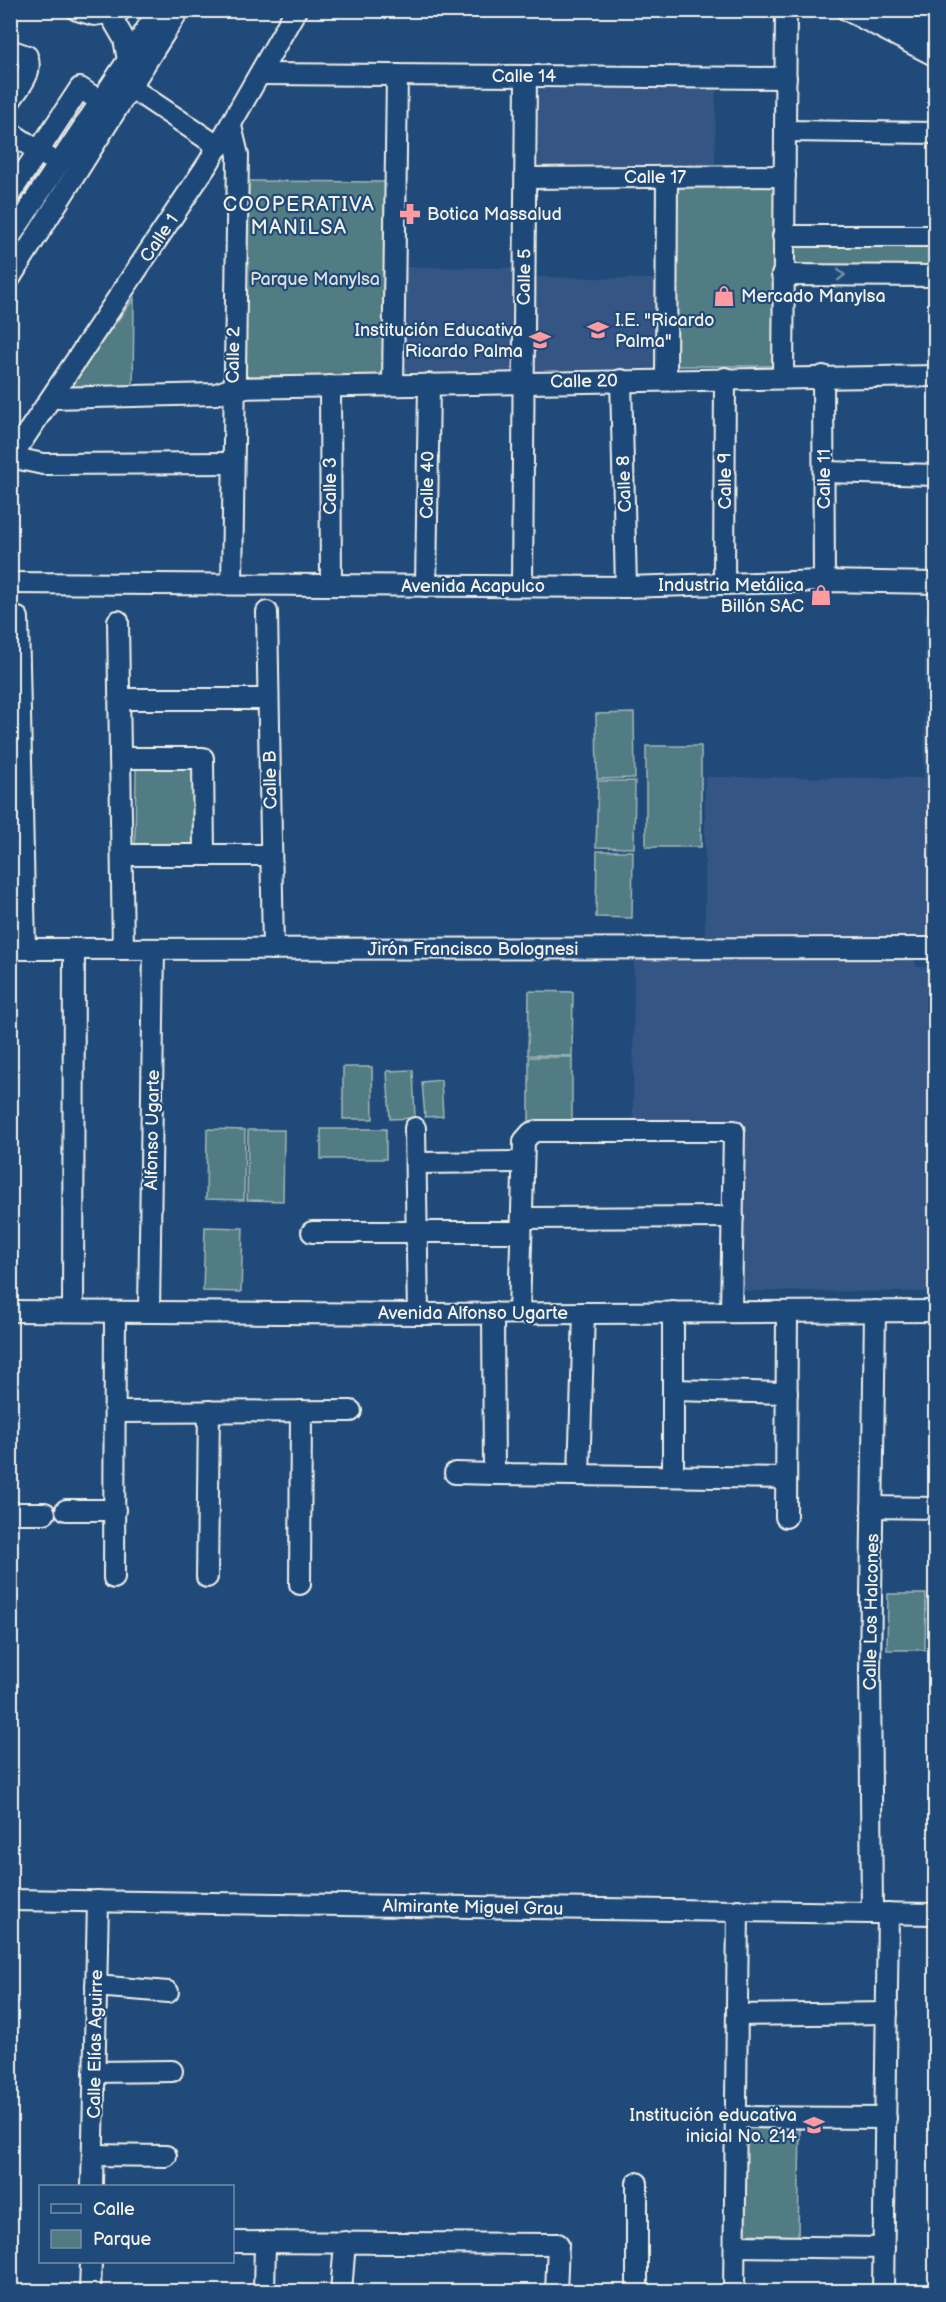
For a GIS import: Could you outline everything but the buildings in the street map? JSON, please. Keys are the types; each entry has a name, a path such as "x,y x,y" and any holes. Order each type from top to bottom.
{"street":[{"path":"77,10 94,15 112,11 153,18 128,60"},
{"path":"10,278 124,83 179,10"},
{"name":"Calle 1","path":"11,458 214,154 296,10"},
{"path":"783,377 782,275 786,10"},
{"path":"847,10 936,56"},
{"path":"885,10 936,36"},
{"path":"14,226 100,100 124,83 128,60 124,39 112,11"},
{"path":"10,50 27,56 30,63 27,75 10,101"},
{"name":"Calle 14","path":"261,74 786,78"},
{"path":"393,385 397,75"},
{"name":"Calle 5","path":"522,586 526,76"},
{"path":"124,83 214,154 237,177"},
{"path":"11,192 80,88 100,100"},
{"name":"Calle 2","path":"231,126 237,155 232,585"},
{"path":"785,131 936,133"},
{"path":"10,132 58,164"},
{"name":"Calle 17","path":"526,178 785,176"},
{"path":"666,380 667,177"},
{"path":"783,236 936,236"},
{"path":"782,275 936,276"},
{"name":"Calle 20","path":"52,398 216,394 233,388 823,376 936,376"},
{"name":"Calle 11","path":"823,376 824,581"},
{"name":"Calle 9","path":"724,583 725,378"},
{"name":"Calle 8","path":"621,380 626,587"},
{"name":"Calle 40","path":"426,586 429,384"},
{"name":"Calle 3","path":"330,386 331,585"},
{"path":"11,458 43,464 233,463"},
{"path":"824,472 936,475"},
{"name":"Avenida Acapulco","path":"10,583 626,587 824,581 936,583"},
{"name":"Calle B","path":"267,612 273,949"},
{"path":"18,618 18,949"},
{"path":"118,621 123,949"},
{"path":"120,699 268,699"},
{"path":"120,758 203,758 204,855"},
{"path":"122,855 271,855"},
{"name":"Jirón Francisco Bolognesi","path":"18,949 936,948"},
{"path":"73,1311 74,949"},
{"name":"Alfonso Ugarte","path":"149,1312 154,949"},
{"path":"415,1128 418,1314"},
{"path":"519,1313 524,1141 531,1133 537,1131 734,1131 731,1312"},
{"path":"416,1163 523,1162"},
{"path":"312,1232 417,1231 733,1217"},
{"name":"Avenida Alfonso Ugarte","path":"10,1311 418,1314 936,1311"},
{"name":"Calle Los Halcones","path":"875,1311 872,1507 880,1912 887,2013 883,2292"},
{"path":"114,1578 115,1312"},
{"path":"673,1476 674,1312"},
{"path":"786,1517 787,1312"},
{"path":"493,1313 494,1474"},
{"path":"579,1475 584,1313"},
{"path":"673,1390 787,1392"},
{"path":"300,1584 301,1411"},
{"path":"115,1412 351,1411"},
{"path":"207,1577 208,1412"},
{"path":"455,1473 786,1478"},
{"path":"872,1507 936,1508"},
{"path":"66,1510 115,1510"},
{"path":"10,1513 45,1514"},
{"name":"Almirante Miguel Grau","path":"10,1900 936,1914"},
{"name":"Calle Elías Aguirre","path":"92,2185 98,1901"},
{"path":"734,2292 738,1910"},
{"path":"96,1986 168,1992"},
{"path":"737,2015 887,2013"},
{"path":"94,2072 172,2071"},
{"path":"736,2117 886,2118"},
{"path":"93,2154 166,2156"},
{"path":"637,2183 637,2292"},
{"path":"234,2242 558,2244 556,2292"},
{"path":"264,2292 265,2242"},
{"path":"341,2292 345,2242"},
{"path":"735,2246 884,2248"},
{"path":"90,2292 91,2263"}],"shaded area":[{"path":"716,88 715,167 539,169 537,89"},
{"path":"404,267 516,268 515,372 405,372"},
{"name":"I.E. \"Ricardo Palma\"","path":"535,277 658,279 656,372 601,370 599,372 535,372"},
{"path":"925,614 935,614 935,935 927,935 924,939 705,938 705,777 924,778"},
{"path":"912,957 917,967 935,968 935,1292 739,1291 741,1127 633,1126 634,958"}],"green space":[{"name":"Parque Manylsa","path":"246,181 385,182 385,377 246,376"},
{"path":"676,184 774,184 773,366 675,366"},
{"path":"935,237 935,268 794,268 791,238"},
{"path":"134,298 133,390 64,393"},
{"path":"634,713 635,778 597,779 596,714"},
{"path":"646,746 701,746 701,847 646,847"},
{"path":"136,768 197,768 196,844 135,844"},
{"path":"598,781 635,781 634,848 596,847"},
{"path":"597,851 633,851 632,918 596,917"},
{"path":"529,991 573,992 572,1056 528,1055"},
{"path":"529,1057 572,1057 572,1123 529,1122"},
{"path":"343,1067 372,1067 373,1119 343,1119"},
{"path":"413,1070 415,1118 390,1119 387,1071"},
{"path":"441,1080 443,1116 425,1117 422,1082"},
{"path":"207,1129 245,1130 244,1200 206,1199"},
{"path":"321,1129 386,1129 386,1159 321,1159"},
{"path":"248,1130 284,1130 283,1201 247,1200"},
{"path":"205,1227 243,1228 241,1292 203,1291"},
{"path":"888,1594 926,1594 925,1650 887,1650"},
{"path":"743,2126 800,2127 798,2236 741,2234"}],"place":[{"name":"Botica Massalud","path":"410,214"},
{"name":"Mercado Manylsa","path":"724,296"},
{"name":"I.E. \"Ricardo Palma\"","path":"598,330"},
{"name":"Institución Educativa Ricardo Palma","path":"540,340"},
{"name":"Industria Metálica Billón SAC","path":"821,595"},
{"name":"Institución educativa inicial No. 214","path":"814,2125"}],"district":[{"name":"COOPERATIVA MANILSA","path":"299,216"}]}
